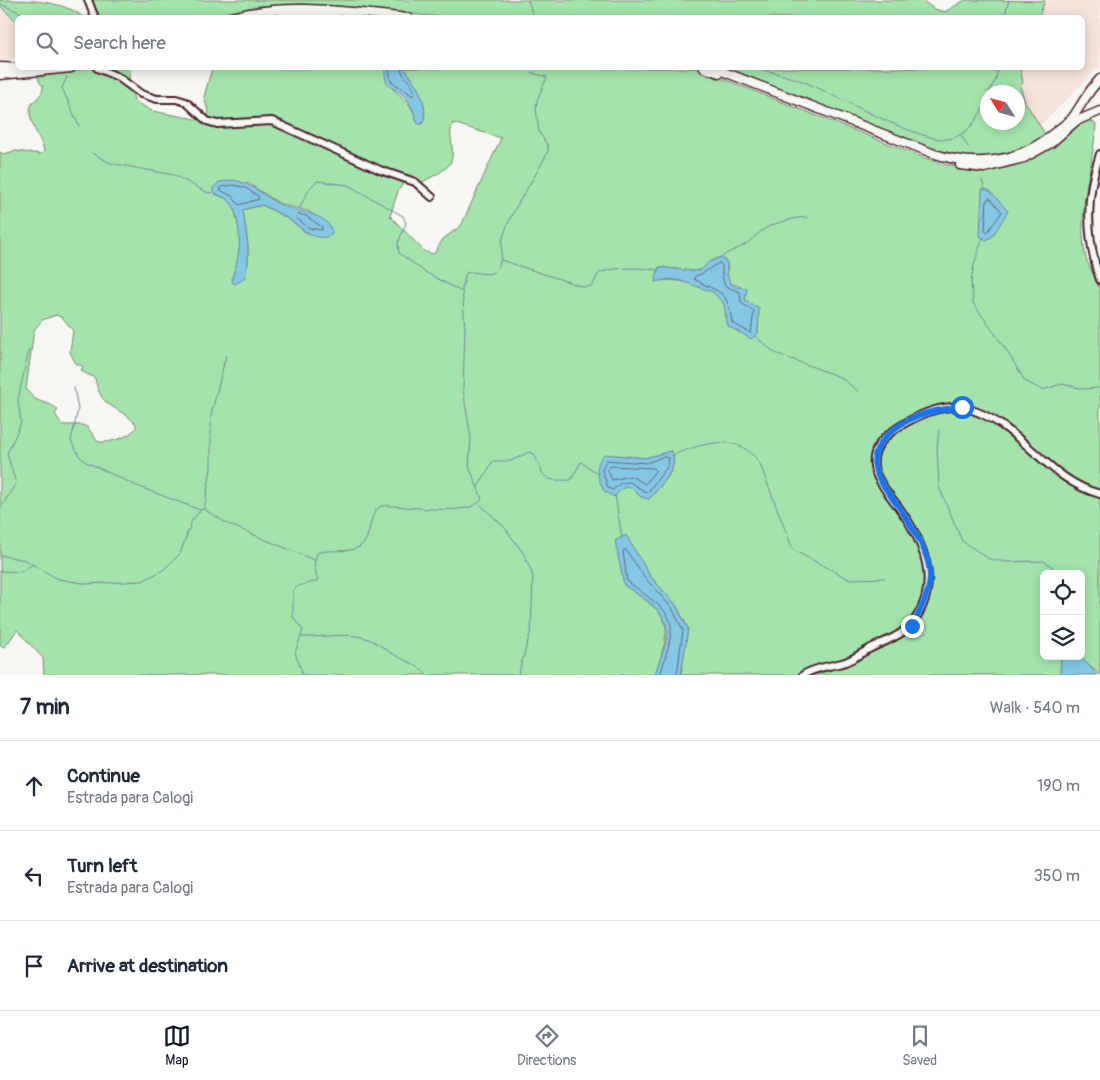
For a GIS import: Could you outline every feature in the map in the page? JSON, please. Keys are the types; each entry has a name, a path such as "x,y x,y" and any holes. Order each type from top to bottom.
{"highway":[{"path":"241,15 259,11 296,8 374,15"},
{"path":"290,15 305,15"},
{"path":"0,67 15,68"},
{"path":"0,75 51,70"},
{"path":"709,70 930,157 960,165 984,168 1024,158 1051,143 1076,121 1100,111"},
{"path":"719,70 932,153 955,160 972,162 1013,156 1039,144 1072,118 1087,93 1100,79"}],"street":[{"path":"88,0 94,15"},
{"path":"101,70 118,78 141,94 157,99 176,99 186,102 207,121 217,124 272,121 380,170 415,182 432,197"},
{"path":"1100,154 1091,187 1088,231 1100,280"},
{"path":"803,675 814,668 843,663 897,638 912,626 921,611 930,577 926,558 904,514 880,482 874,469 875,453 881,440 894,429 923,414 945,408 962,407 979,412 1012,432 1065,477 1089,491 1100,494"}],"shaded area":[{"path":"0,0 15,15 15,58 0,61"},
{"path":"1001,0 1100,0 1100,66 1042,124 1025,120 1025,85 993,85 994,70 1085,70 1085,15 999,15"}],"green space":[{"path":"0,0 44,2 65,7 80,15 15,15 15,20 0,6"},
{"path":"84,0 922,0 934,9 945,12 965,0 1045,1 1039,15 420,15 303,4 258,6 215,15 92,15"},
{"path":"78,70 130,70 129,76 134,101 152,111 200,120 209,114 204,97 211,70 385,70 389,84 409,104 416,121 422,124 425,109 423,102 417,87 406,70 700,70 925,158 942,164 971,168 996,166 1082,116 1096,124 1084,205 1083,238 1086,258 1100,289 1100,675 1082,660 1085,660 1085,570 1040,570 1040,660 1061,660 1060,675 681,675 688,628 676,605 650,576 625,535 619,555 624,585 652,606 665,622 665,642 655,675 44,675 43,658 17,630 5,647 0,646 0,152 3,154 15,151 41,154 44,151 30,116 31,106 40,95 43,86 38,77","holes":["453,123 501,138 461,226 443,239 434,254 425,252 390,216 398,191 408,177 423,182 447,167 452,157 451,128","248,183 280,204 308,211 330,227 307,233 287,218 262,205 243,210 248,246 248,264 232,278 240,254 241,235 234,207 229,200 215,194","720,257 727,262 727,275 730,283 741,287 745,300 754,306 758,314 758,333 726,323 724,303 712,291 693,284 672,280 655,281 660,267 692,271 701,270 709,262","56,315 63,318 73,331 70,352 76,364 83,366 81,371 95,378 101,396 106,402 136,424 136,428 129,435 108,442 98,442 88,428 83,425 62,425 55,414 58,410 50,404 37,400 26,388 34,330 42,320","671,451 673,464 668,477 649,499 641,497 630,487 623,488 616,455 645,458"]},
{"path":"725,70 1020,70 1023,83 1021,85 980,85 980,130 1025,130 1025,102 1045,134 1029,145 1009,154 977,159 963,158 932,150"}],"water":[{"path":"385,70 406,70 421,94 425,109 422,124 418,124 406,98 388,84"},
{"path":"234,180 252,187 285,207 317,216 324,220 332,233 327,237 315,236 284,216 262,205 243,210 248,246 248,264 244,279 235,284 232,282 232,278 239,249 237,220 232,204 212,189 219,182"},
{"path":"982,189 989,190 1008,211 992,237 986,240 980,236"},
{"path":"721,257 727,262 727,275 730,283 736,287 747,288 745,300 759,309 758,333 751,339 728,326 724,304 713,292 670,279 655,282 659,267 692,271 701,270 709,262"},
{"path":"671,451 673,464 668,477 649,499 641,497 630,487 623,488 614,497 604,491 598,477 598,468 604,454 645,458"},
{"path":"626,535 650,576 676,605 688,629 681,675 655,675 666,642 667,628 660,613 653,606 624,585 615,541"},
{"path":"1061,660 1084,660 1097,675 1060,675"}],"waterway":[{"path":"528,0 533,15"},
{"path":"1005,15 1009,0"},
{"path":"0,4 26,15"},
{"path":"303,675 295,653 303,630 293,617 293,591 298,586 318,581 314,565 317,553 349,550 359,547 367,538 373,515 381,506 451,509 475,505 482,499 469,466 471,438 463,390 465,328 462,288 466,273 486,274 496,270 501,258 502,241 507,225 548,151 548,146 539,132 536,109 537,100 547,77 532,73 529,70"},
{"path":"765,70 790,77 822,90 900,127 936,138 948,139 956,137 969,129 980,114"},
{"path":"993,85 998,70"},
{"path":"67,77 62,88 79,126"},
{"path":"961,135 968,147"},
{"path":"92,153 110,163 174,175 208,193 213,192"},
{"path":"982,180 985,190"},
{"path":"299,209 310,188 317,181 348,185 403,216 406,223 398,243 399,253 425,272 462,292"},
{"path":"721,258 745,245 770,226 807,217"},
{"path":"983,237 971,282 973,303 1005,348 1025,381 1042,390 1062,384 1084,389 1098,388"},
{"path":"501,260 584,287 592,286 599,273 614,269 659,270"},
{"path":"755,336 775,353 840,377 859,392"},
{"path":"0,509 16,483 7,454 21,423 18,400 29,349"},
{"path":"204,509 211,469 211,415 226,355"},
{"path":"74,388 78,409 71,441 80,457 86,462 137,486 200,510 204,509 228,524 314,560"},
{"path":"939,430 937,448 939,487 962,541 989,559 1006,562 1044,561 1055,570"},
{"path":"673,455 708,444 731,443 742,447 760,464 793,550 849,579 885,578"},
{"path":"478,487 493,461 511,461 529,452 534,454 548,479 571,480 581,462 597,473"},
{"path":"615,495 622,538"},
{"path":"480,504 505,528 524,554 533,576 531,630 518,675"},
{"path":"0,555 25,560 58,579 88,584 142,581 163,570 180,554 192,520 200,511"},
{"path":"0,571 21,572 32,565"},
{"path":"301,637 342,635 366,638 426,673"}],"route":[{"path":"912,626 921,611 930,577 926,558 904,514 880,482 874,469 875,453 881,440 894,429 923,414 945,408 962,407"}]}
